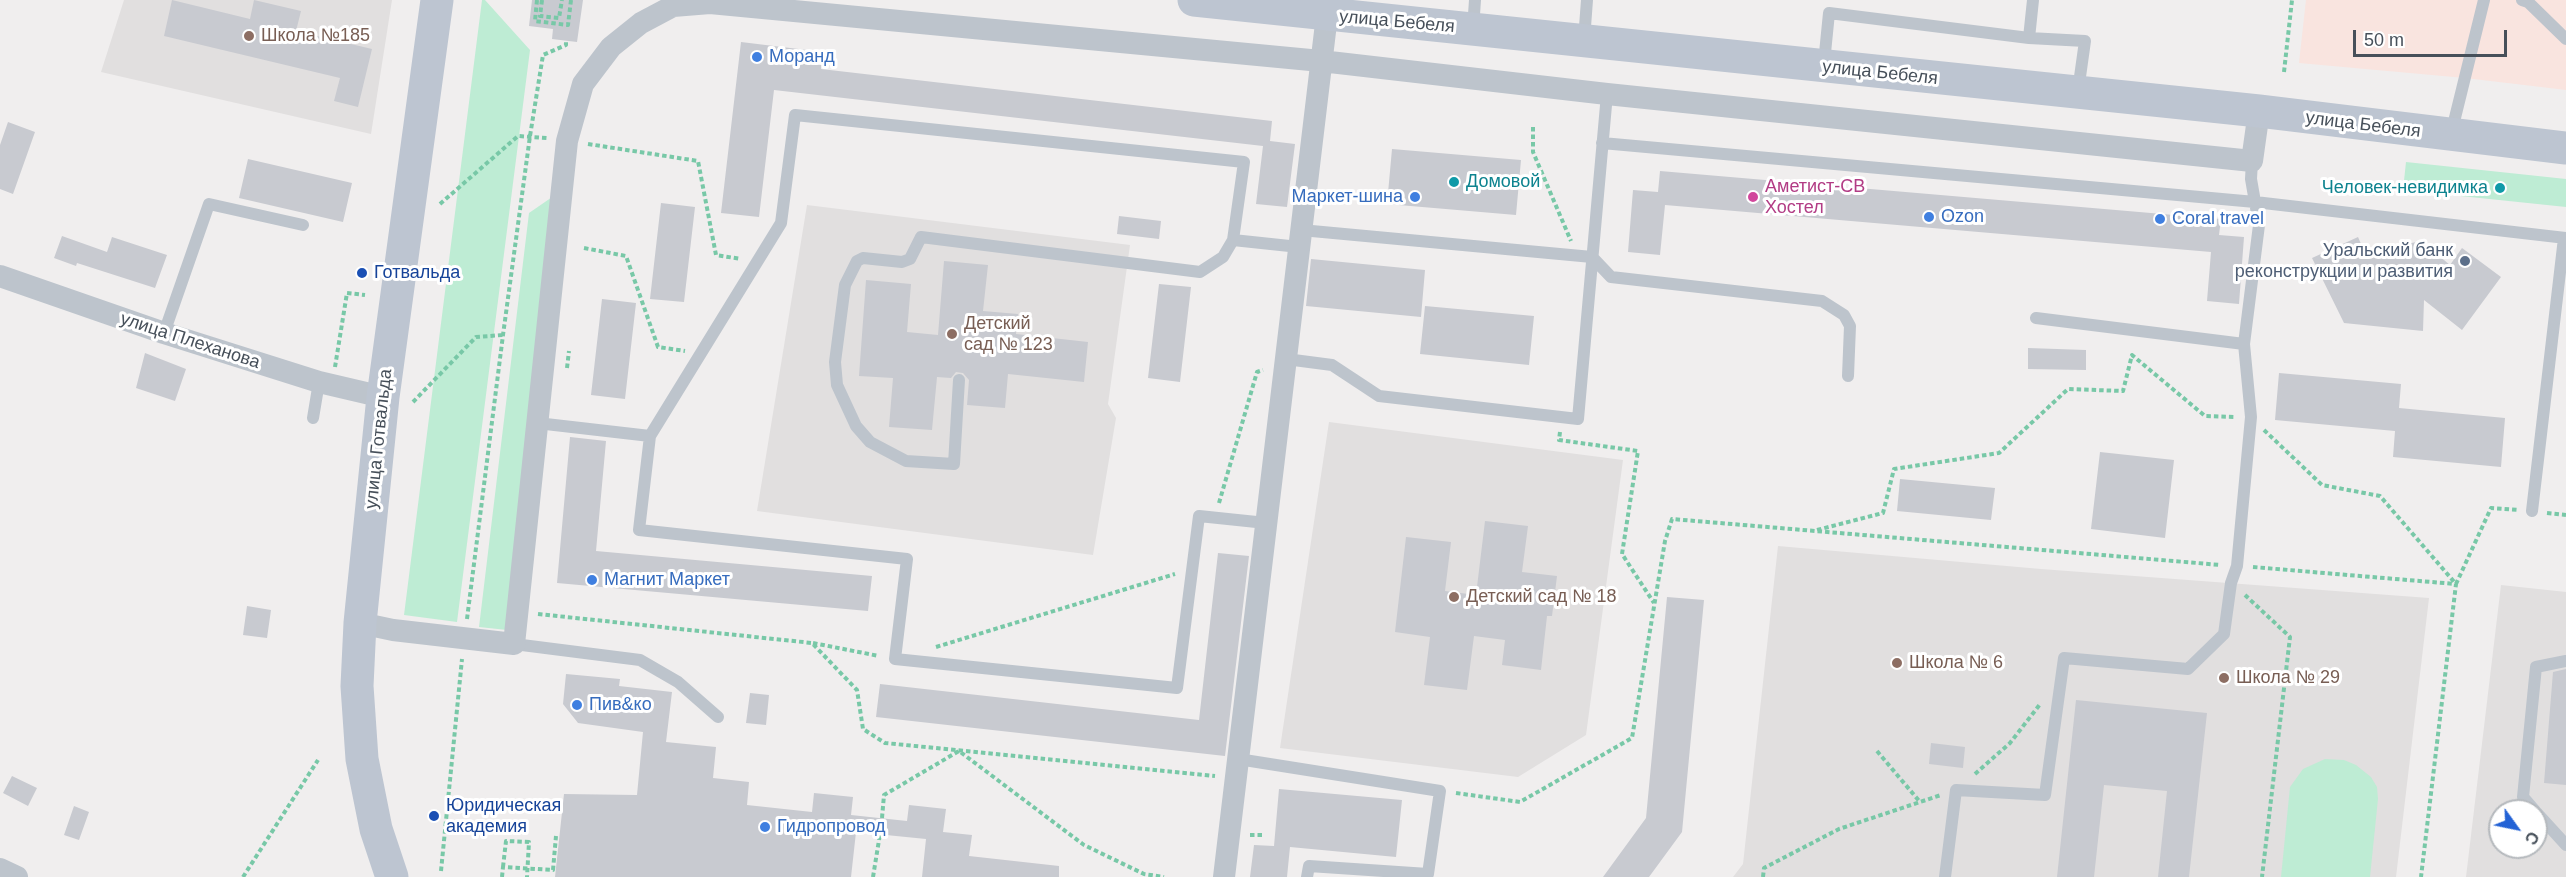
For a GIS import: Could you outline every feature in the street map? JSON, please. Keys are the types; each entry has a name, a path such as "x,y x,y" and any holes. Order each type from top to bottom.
{"main road":[{"name":"улица Готвальда","path":"392,877 376,829 362,759 357,686 360,623 398,399 437,0"},
{"name":"улица Бебеля","path":"1194,0 1327,15 1474,15 1584,42 2259,111 2566,148"}],"street":[{"path":"360,623 393,630 514,644 567,141 583,84 611,47 641,23 673,6 710,3 1321,61 1607,94 2252,161 2259,111"},
{"path":"1224,877 1327,15"},
{"name":"улица Плеханова","path":"0,276 164,333 326,384 398,399"},
{"path":"0,869 17,877"}],"lane":[{"path":"1584,42 1587,0"},
{"path":"2029,38 2033,0"},
{"path":"2450,135 2484,0"},
{"path":"2522,0 2528,2 2566,39"},
{"path":"1823,67 1829,13 2029,38 2085,41 2078,93"},
{"path":"1286,359 1332,365 1379,396 1578,419 1607,94"},
{"path":"959,380 954,464 906,461 870,442 856,426 837,385 835,362 845,285 857,261 863,258 902,262 910,259 921,237 1200,272 1223,257 1233,240 1244,162 795,115 781,223 650,436 639,530 907,559 895,659 1177,688 1199,516 1266,523"},
{"path":"1602,143 2255,202 2565,238 2532,512"},
{"path":"1945,877 1956,790 2045,795 2064,658 2188,669 2224,634 2231,583 2237,566 2251,417 2244,344 2259,225 2251,179 2252,161"},
{"path":"164,333 209,204 303,225"},
{"path":"1233,240 1300,238 1592,257 1611,277 1822,301 1845,315 1850,326 1848,376"},
{"path":"2036,318 2244,344"},
{"path":"313,418 326,384"},
{"path":"537,423 650,436"},
{"path":"514,644 640,660 678,682 718,717"},
{"path":"2525,799 2523,797 2536,667 2566,661"},
{"path":"1237,768 1440,790 1428,873 1309,866 1307,877"},
{"path":"2548,825 2566,845"}],"path":[{"path":"537,0 535,21 568,25 571,0"},
{"path":"542,0 540,16 560,18 562,0"},
{"path":"2284,72 2292,0"},
{"path":"441,871 465,637 502,335 530,136 543,55 566,45 566,40"},
{"path":"440,204 518,136 551,138"},
{"path":"587,144 698,161 716,255 757,261"},
{"path":"584,248 626,256 658,347 700,354"},
{"path":"326,384 347,293 364,295"},
{"path":"398,399 476,337 502,335"},
{"path":"566,373 569,351"},
{"path":"1813,531 1883,513 1894,469 1999,453 2068,389 2123,391 2132,355 2205,416 2251,417 2322,485 2380,496 2456,584"},
{"path":"1214,518 1257,372 1286,359"},
{"path":"2421,877 2456,584 2491,508 2566,515"},
{"path":"1440,790 1520,802 1632,738 1665,541 1672,519 2456,584"},
{"path":"539,604 538,616 812,643 895,659 1192,569"},
{"path":"2231,583 2290,637 2262,877"},
{"path":"812,643 857,690 863,729 885,743 959,751 1237,768"},
{"path":"1763,877 1764,868 1839,829 1956,790 2010,743 2061,676"},
{"path":"882,818 884,795 959,751"},
{"path":"959,751 1084,845 1144,874 1164,877"},
{"path":"1877,751 1920,802"},
{"path":"243,877 318,760"},
{"path":"873,877 880,834"},
{"path":"503,867 553,870 556,836"},
{"path":"502,877 506,841 529,842 527,877"}],"shaded area":[{"name":"Школа №185","path":"124,0 392,0 371,134 101,72"},
{"path":"2306,0 2566,0 2566,90 2299,63"},
{"name":"Детский сад № 123","path":"807,205 1130,245 1108,404 1116,418 1093,555 757,511"},
{"name":"Детский сад № 18","path":"1329,422 1623,460 1586,735 1518,777 1280,748"},
{"path":"1778,546 2041,569 2429,598 2396,877 1733,877 1743,864"},
{"path":"2501,585 2566,592 2566,877 2466,877"}],"green space":[{"path":"482,0 485,0 530,50 457,622 404,615"},
{"path":"2406,162 2566,179 2566,207 2403,190"},
{"path":"558,193 507,630 479,627 529,213"},
{"path":"2325,759 2344,760 2356,765 2371,777 2377,787 2378,799 2370,877 2281,877 2290,787 2303,769"}],"building":[{"path":"172,0 250,19 254,0 301,11 296,31 372,49 358,107 334,101 340,78 164,36"},
{"path":"532,0 583,0 577,42 552,39 553,29 529,26"},
{"path":"741,42 823,52 821,69 1272,121 1270,141 1295,144 1287,207 1256,204 1263,146 774,90 759,217 721,213"},
{"path":"8,122 35,132 13,194 0,189 0,145"},
{"name":"Домовой","path":"1392,149 1521,160 1516,215 1387,204"},
{"path":"248,159 352,183 343,222 239,198"},
{"path":"1660,171 2221,219 2219,235 2244,237 2239,304 2207,301 2211,252 1665,205 1660,255 1628,252 1633,190 1658,192"},
{"path":"661,203 695,207 684,302 650,299"},
{"path":"1119,216 1161,221 1159,239 1117,234"},
{"path":"62,236 107,252 112,237 167,255 155,288 54,258"},
{"path":"2358,237 2365,253 2421,241 2450,265 2462,248 2501,277 2462,330 2424,300 2423,331 2344,323 2312,258"},
{"path":"1311,259 1425,270 1421,317 1306,306"},
{"path":"944,261 988,265 983,311 1018,314 1016,334 1088,342 1084,382 1008,374 1005,408 967,405 969,380 963,373 956,372 951,378 937,377 932,430 889,427 893,378 859,376 866,280 911,284 907,332 938,335"},
{"path":"1159,284 1191,287 1180,382 1148,378"},
{"path":"602,299 636,303 625,399 591,395"},
{"path":"1425,306 1534,316 1529,365 1420,354"},
{"path":"2028,348 2086,350 2086,370 2028,369"},
{"path":"145,353 186,369 175,401 136,388"},
{"path":"2279,373 2401,384 2399,408 2505,418 2501,467 2393,457 2395,431 2275,420"},
{"path":"570,437 606,441 596,551 872,576 868,611 557,583"},
{"path":"2100,452 2174,460 2165,538 2091,529"},
{"path":"1900,479 1995,488 1991,520 1897,511"},
{"path":"1485,521 1528,526 1522,572 1557,576 1552,616 1547,616 1541,670 1502,665 1505,640 1474,636 1467,690 1424,685 1430,637 1395,632 1406,537 1451,542 1445,591 1476,595"},
{"path":"1218,553 1249,556 1225,756 876,717 880,684 1199,720"},
{"path":"1667,597 1704,600 1682,832 1649,877 1603,877 1646,818"},
{"path":"247,606 271,610 267,638 243,635"},
{"path":"2566,669 2566,785 2544,783 2553,672"},
{"path":"566,674 620,679 619,686 672,692 666,742 716,747 713,778 749,782 747,805 812,812 814,793 853,797 851,815 907,821 909,805 946,809 943,832 972,835 969,856 1059,866 1059,877 922,877 926,839 856,832 851,877 555,877 564,794 637,795 643,732 578,723 563,704"},
{"path":"750,693 769,695 766,725 746,723"},
{"path":"2076,700 2207,713 2189,877 2158,877 2167,791 2104,785 2094,877 2057,877"},
{"path":"1931,743 1965,747 1963,768 1929,764"},
{"path":"12,776 37,788 28,806 3,793"},
{"path":"1279,789 1402,800 1396,857 1290,847 1287,877 1250,877 1254,845 1274,846"},
{"path":"74,806 89,812 79,840 64,835"}],"place":[{"name":"Школа №185","path":"249,36"},
{"name":"Моранд","path":"757,57"},
{"name":"Домовой","path":"1454,182"},
{"name":"Человек-невидимка","path":"2500,188"},
{"name":"Маркет-шина","path":"1415,197"},
{"name":"Аметист-СВ Хостел","path":"1753,197"},
{"name":"Ozon","path":"1929,217"},
{"name":"Coral travel","path":"2160,219"},
{"name":"Уральский банк реконструкции и развития","path":"2465,261"},
{"name":"Готвальда","path":"362,273"},
{"name":"Детский сад № 123","path":"952,334"},
{"name":"Магнит Маркет","path":"592,580"},
{"name":"Детский сад № 18","path":"1454,597"},
{"name":"Школа № 6","path":"1897,663"},
{"name":"Школа № 29","path":"2224,678"},
{"name":"Пив&ко","path":"577,705"},
{"name":"Юридическая академия","path":"434,816"},
{"name":"Гидропровод","path":"765,827"}]}
